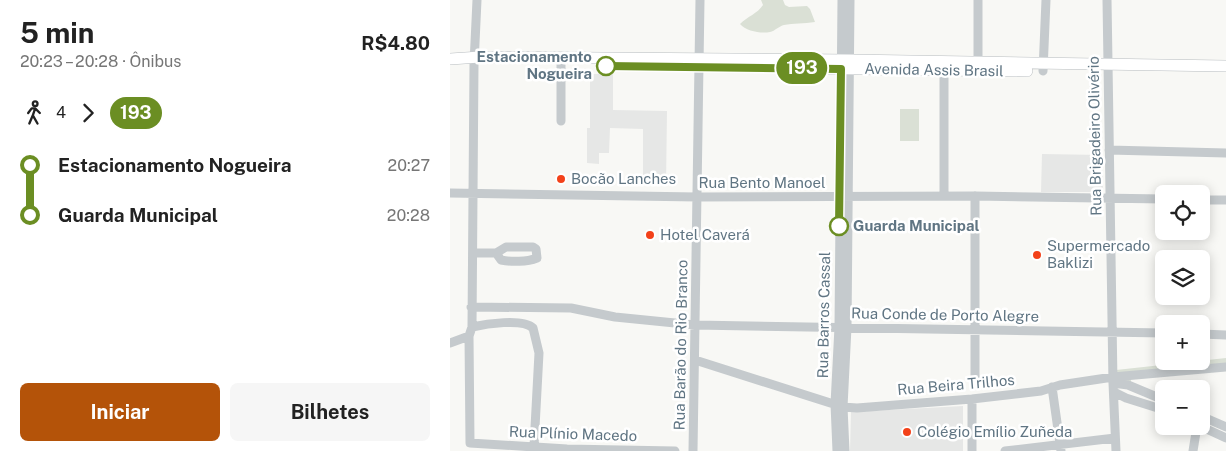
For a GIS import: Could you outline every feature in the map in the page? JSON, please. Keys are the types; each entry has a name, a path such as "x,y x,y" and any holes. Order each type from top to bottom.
{"main road":[{"name":"Avenida Assis Brasil","path":"450,60 1107,68 1192,70 1226,74"},
{"name":"Avenida Assis Brasil","path":"471,60 561,65 698,63"},
{"name":"Avenida Assis Brasil","path":"1192,70 1226,66"}],"street":[{"path":"471,332 474,252 471,60 477,0"},
{"name":"Rua Barão do Rio Branco","path":"693,451 700,0"},
{"name":"Rua Barros Cassal","path":"837,451 843,327 845,65 842,0"},
{"name":"Rua Barros Cassal","path":"845,65 850,0"},
{"path":"978,0 978,66"},
{"path":"1044,68 1046,0"},
{"name":"Rua Brigadeiro Olivério","path":"1107,0 1113,384 1116,451"},
{"path":"561,65 561,121"},
{"path":"944,66 944,196"},
{"path":"1109,150 1226,153"},
{"name":"Rua Bento Manoel","path":"450,194 697,197 975,196 1155,199"},
{"path":"975,196 975,377"},
{"path":"1210,200 1226,200"},
{"path":"474,252 496,253"},
{"path":"472,307 571,308 615,317 695,325"},
{"path":"450,343 491,323 525,323 533,328 538,353 534,446"},
{"name":"Rua Conde de Porto Alegre","path":"695,325 1155,333"},
{"name":"Rua Plínio Macedo","path":"471,332 470,443 534,446 567,450 675,451"},
{"path":"1210,334 1226,335"},
{"name":"Rua Beira Trilhos","path":"694,360 839,405 857,408 972,399 1041,391 1060,385 1113,384 1226,367"},
{"path":"1113,384 1128,386 1155,396"},
{"path":"1113,384 1126,398 1155,407"},
{"path":"1052,387 1061,448"},
{"path":"972,399 972,451"},
{"name":"Rua Barros Cassal","path":"839,405 845,451"},
{"path":"1210,420 1226,426"},
{"path":"1210,431 1226,438"},
{"path":"1192,451 1196,435"},
{"path":"1005,451 1061,448 1115,438"}],"shaded area":[{"path":"761,0 783,0 785,5 789,7 807,6 815,22 784,25 766,33 754,31 740,24 761,8 763,5"},
{"path":"590,74 613,74 613,110 667,111 666,186 643,186 643,129 610,128 609,153 599,153 599,164 587,163 587,128 590,128"},
{"path":"900,109 919,109 919,141 900,141"},
{"path":"1042,154 1102,155 1103,192 1041,192"},
{"path":"1226,358 1226,370 1131,379 1131,384 1117,381 1116,370 1155,366 1155,370 1210,370 1210,360"},
{"name":"Colégio Emílio Zuñeda","path":"963,406 963,451 850,451 851,412"}],"bus line":[{"name":"193","path":"606,66 841,69 839,226"}],"place":[{"name":"Estacionamento Nogueira","path":"606,66"},
{"name":"Bocão Lanches","path":"561,179"},
{"name":"Guarda Municipal","path":"839,226"},
{"name":"Hotel Caverá","path":"650,235"},
{"name":"Supermercado Baklizi","path":"1037,255"},
{"name":"Colégio Emílio Zuñeda","path":"907,432"}]}
